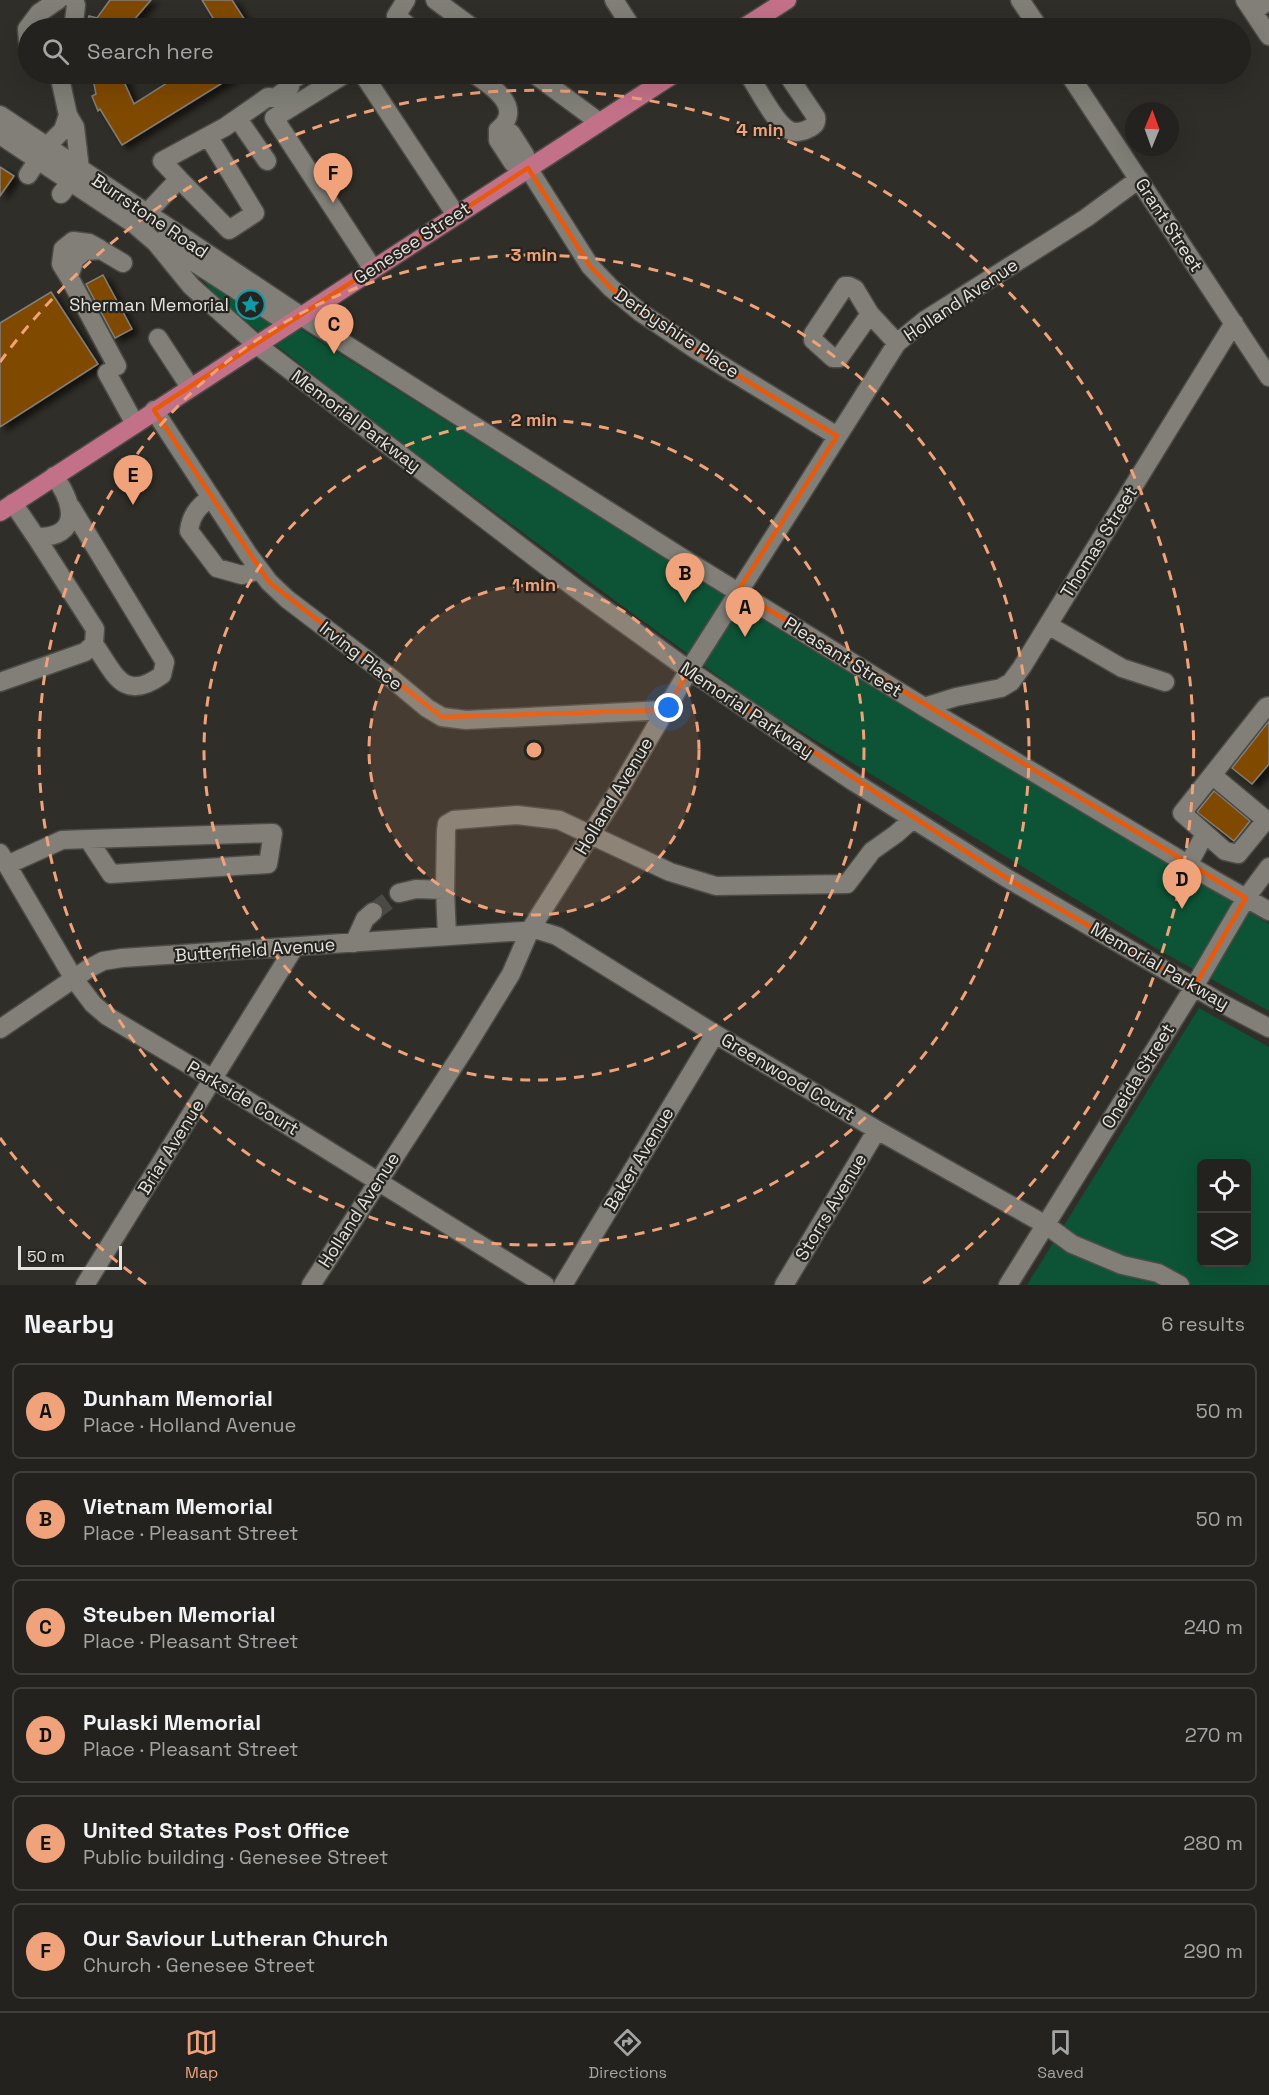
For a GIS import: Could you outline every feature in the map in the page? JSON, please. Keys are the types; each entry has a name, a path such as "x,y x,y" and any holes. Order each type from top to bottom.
{"main road":[{"path":"763,18 787,0"},
{"name":"Genesee Street","path":"7,508 655,84"}],"street":[{"path":"35,18 58,0"},
{"path":"74,0 76,5 74,18"},
{"path":"398,18 397,12 406,0"},
{"path":"435,0 459,18"},
{"path":"614,0 626,18"},
{"path":"1020,0 1032,18"},
{"path":"1269,0 1249,6 1269,36"},
{"path":"61,84 68,115 75,127 70,181"},
{"path":"208,136 255,213 229,230 162,161 238,119 268,97 275,98 290,87 290,84"},
{"path":"329,84 274,118 374,269"},
{"path":"370,84 456,215"},
{"path":"487,84 503,96 507,116 504,125 498,130 498,141 513,163 528,168"},
{"path":"548,84 599,122"},
{"path":"754,84 779,122 788,130 797,132 806,130 817,122 794,84"},
{"name":"Grant Street","path":"1076,84 1269,377"},
{"name":"Burrstone Road","path":"0,115 37,160"},
{"path":"37,160 63,130 68,115"},
{"path":"238,119 267,161"},
{"name":"Burrstone Road","path":"0,135 70,181 140,219 190,286 257,345"},
{"name":"Derbyshire Place","path":"528,168 590,266 610,288 640,312 695,349 837,436"},
{"path":"140,219 179,179"},
{"name":"Holland Avenue","path":"311,1285 466,1047 511,974 530,930 590,836 738,591 897,342 926,320 1086,218 1139,179"},
{"name":"Pleasant Street","path":"140,219 295,320 924,707 1188,865 1269,910"},
{"path":"123,263 101,250 85,251 75,259 69,277 135,424"},
{"path":"870,314 897,342"},
{"name":"Thomas Street","path":"924,707 956,697 1001,688 1011,682 1234,323"},
{"path":"158,338 190,387"},
{"name":"Memorial Parkway","path":"257,345 575,588 689,670 854,782 1005,877 1269,1028"},
{"name":"Irving Place","path":"154,410 260,570 286,599 427,708 442,717 466,720 666,710"},
{"path":"7,508 36,537 95,628 94,644 116,676 125,685 139,688 162,675 165,662 54,476"},
{"path":"211,497 199,506 190,519 189,531 217,568 242,575 260,570"},
{"path":"36,537 57,534 67,526 71,507"},
{"path":"1048,625 1122,668 1165,682"},
{"path":"0,682 85,652 94,644"},
{"path":"1212,775 1268,821 1238,854 1225,851 1182,813 1266,706 1269,706"},
{"path":"447,936 446,831 447,824 454,820 518,815 559,820 670,872 716,886 847,884 872,851 913,819"},
{"path":"3,859 62,840 88,839 203,835 273,833 268,864 111,874 88,839"},
{"path":"1188,865 1205,834"},
{"name":"Parkside Court","path":"3,859 74,979 93,1004 107,1016 378,1180 545,1285"},
{"name":"Oneida Street","path":"1008,1285 1194,987 1246,898 1269,867"},
{"path":"399,893 416,889 445,890"},
{"path":"354,943 365,919 373,912"},
{"name":"Butterfield Avenue","path":"0,1029 103,961 530,930"},
{"name":"Greenwood Court","path":"530,930 557,936 715,1034 877,1130 1046,1225 1072,1244 1122,1265 1158,1273 1174,1284"},
{"name":"Briar Avenue","path":"85,1285 294,948"},
{"name":"Baker Avenue","path":"563,1285 715,1034"},
{"name":"Storrs Avenue","path":"784,1285 877,1130"}],"highlighted area":[{"path":"528,168 590,266 611,288 695,349 837,436 738,591 1246,898 1194,987 1005,877 689,670 666,710 442,717 269,582 154,410"}],"green space":[{"path":"183,255 859,679 1269,924 1269,1011 1159,950 756,704 379,427 218,299"},
{"path":"1199,1008 1269,1047 1269,1285 1027,1285"}],"building":[{"path":"110,0 151,0 136,18 97,18"},
{"path":"202,0 232,0 244,18 213,18"},
{"path":"94,84 125,84 134,104 165,84 221,84 122,145 100,109 98,111 92,96 96,94"},
{"path":"0,167 14,176 0,196"},
{"path":"103,275 132,329 115,338 86,284"},
{"path":"51,292 98,364 0,427 0,323"},
{"path":"1269,721 1269,764 1252,784 1232,768"},
{"path":"1214,791 1250,821 1234,841 1197,812"}],"tunnel":[{"path":"373,912 399,893"}],"place":[{"name":"Our Saviour Lutheran Church","path":"333,203"},
{"name":"Sherman Memorial","path":"250,305"},
{"name":"Steuben Memorial","path":"334,354"},
{"name":"United States Post Office","path":"133,505"},
{"name":"Vietnam Memorial","path":"685,603"},
{"name":"Dunham Memorial","path":"745,637"},
{"name":"Pulaski Memorial","path":"1182,909"}]}
